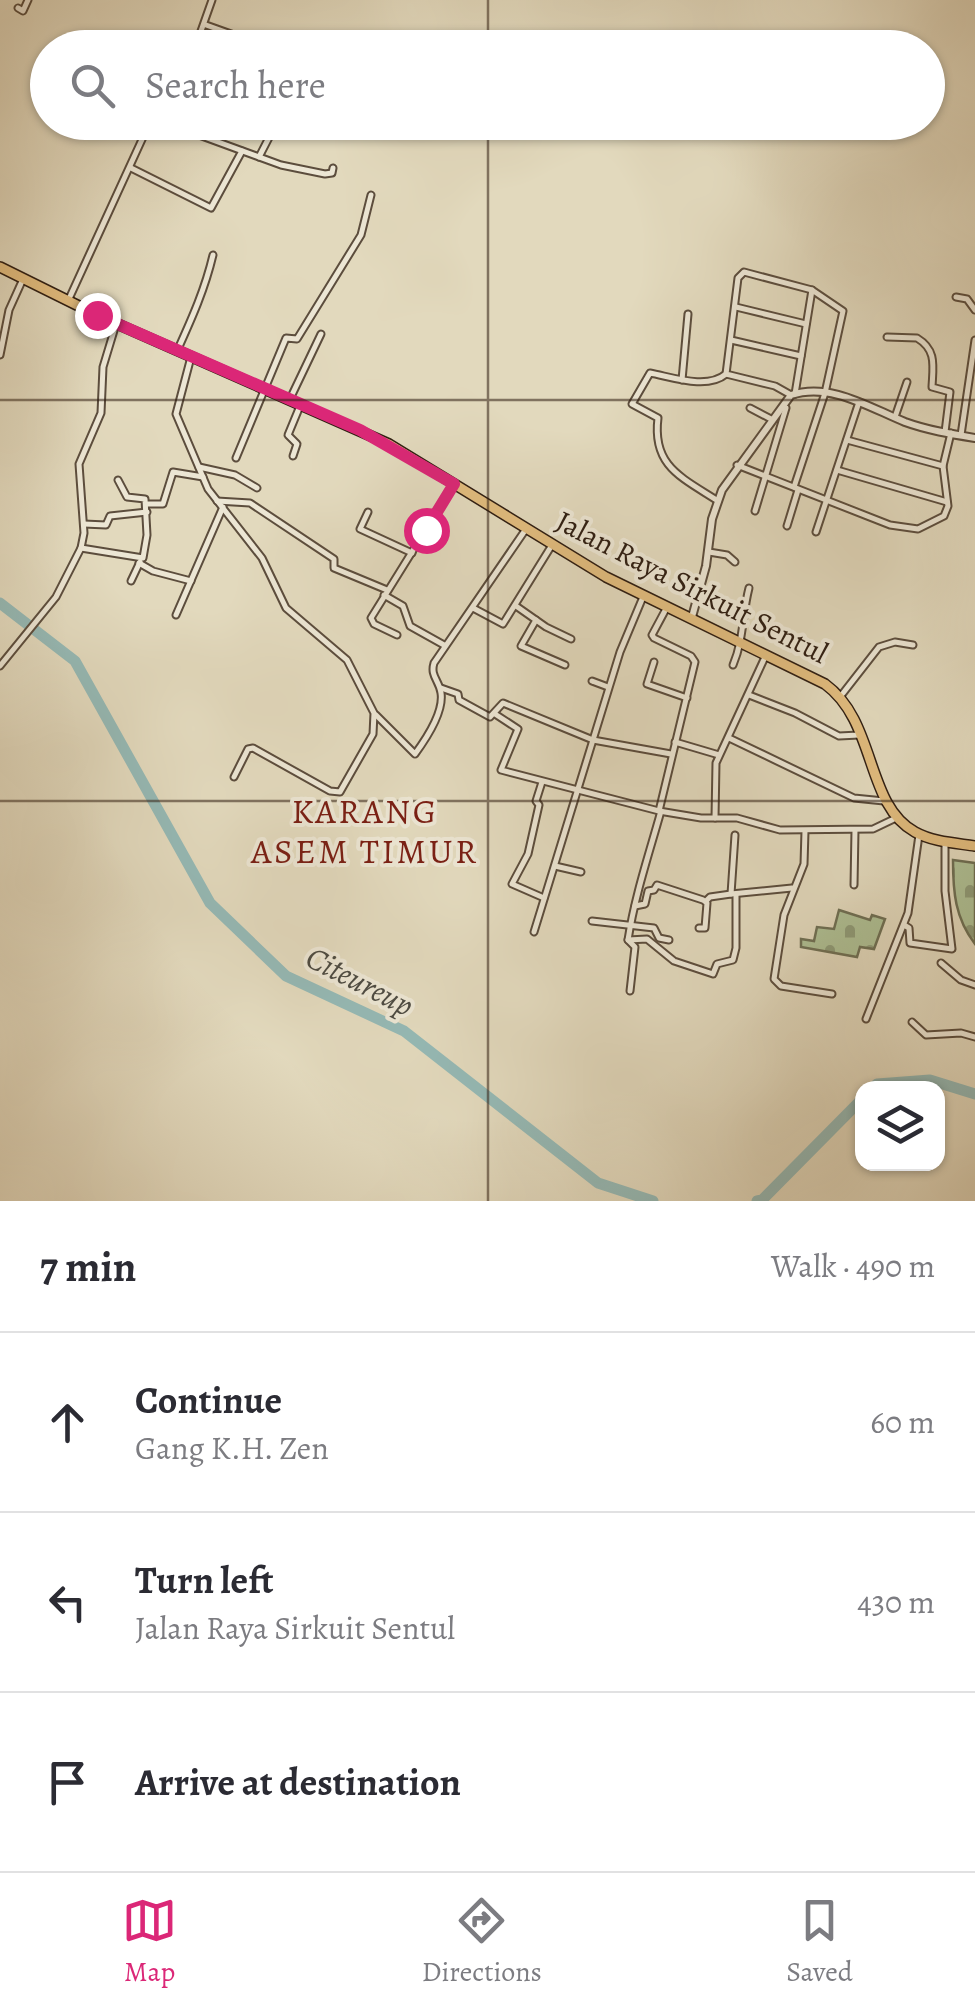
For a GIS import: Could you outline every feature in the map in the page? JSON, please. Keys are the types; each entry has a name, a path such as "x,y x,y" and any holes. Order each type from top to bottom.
{"main road":[{"name":"Jalan Raya Sirkuit Sentul","path":"0,267 116,324 389,444 606,576 816,679 850,708 896,818 919,835 975,846"}],"street":[{"path":"18,8 23,10 28,0"},
{"path":"204,30 212,0"},
{"path":"206,25 220,30"},
{"path":"68,301 143,140"},
{"path":"214,140 259,158 317,173 332,173 333,168"},
{"path":"259,158 268,140"},
{"path":"131,168 211,208 242,150"},
{"path":"236,458 286,338 298,339 361,235 371,195"},
{"path":"177,351 200,308 200,294 213,255"},
{"path":"726,374 738,278 744,272 812,290 844,312 787,526"},
{"path":"0,355 8,314 23,279"},
{"path":"692,616 718,501 737,465 793,394 812,290"},
{"path":"956,297 967,299 975,310"},
{"path":"736,307 806,324"},
{"path":"682,380 688,314"},
{"path":"0,666 46,611 81,548 84,524 80,461 101,410 102,367 116,324"},
{"path":"290,399 321,334"},
{"path":"737,465 906,529 918,529 940,519 947,502 943,466 950,392 932,387 931,350 918,338 887,337"},
{"path":"731,340 800,356"},
{"path":"961,435 975,340"},
{"path":"191,358 176,414 203,478 270,571 286,608 340,652 360,681 374,713 416,754 440,705 440,689 432,668 444,644 526,528"},
{"path":"718,501 668,466 658,447 658,418 633,406 650,373 682,380 716,380 726,374 793,394 825,393 975,438"},
{"path":"895,417 907,382"},
{"path":"816,532 859,402"},
{"path":"292,456 297,444 288,435 301,404"},
{"path":"750,408 772,419"},
{"path":"755,512 786,408"},
{"path":"847,440 943,466"},
{"path":"199,467 235,475 256,488"},
{"path":"837,470 947,502"},
{"path":"146,504 164,503 172,472 203,478"},
{"path":"118,480 126,496 143,497 146,504 141,560 131,582"},
{"path":"397,635 371,620 454,484"},
{"path":"217,501 250,502 334,558 334,568 386,593 403,606 410,626 444,644"},
{"path":"176,615 222,508"},
{"path":"84,524 106,525 110,516 147,512"},
{"path":"368,512 360,529 412,554"},
{"path":"473,608 503,624 552,544"},
{"path":"81,548 141,560 154,571 191,581"},
{"path":"709,552 735,562"},
{"path":"734,666 745,628 742,614 749,588"},
{"path":"534,932 609,687 644,595"},
{"path":"516,606 571,638"},
{"path":"628,940 694,658 652,635 668,606"},
{"path":"536,620 520,646 565,665"},
{"path":"840,696 879,647 895,642 913,645"},
{"path":"715,818 719,755 766,655"},
{"path":"654,662 647,684 687,698"},
{"path":"592,681 609,687"},
{"path":"440,689 452,690 459,700 490,717 503,703 593,740 671,754"},
{"path":"749,694 839,736 862,734"},
{"path":"234,776 248,750 253,748 332,792 341,791 372,734 374,713"},
{"path":"495,714 518,729 501,770 542,782 660,811 737,818 772,828 879,828 896,818"},
{"path":"728,738 854,798 887,802"},
{"path":"675,742 719,755"},
{"path":"542,782 528,854 512,884 544,898"},
{"path":"854,830 854,885"},
{"path":"805,831 804,864 792,888 778,938 774,978 780,986 832,994"},
{"path":"628,940 647,940 674,961 713,974 717,964 733,960 735,834"},
{"path":"866,1018 904,924 919,835"},
{"path":"904,924 909,928 910,943 952,949 945,891 946,842"},
{"path":"555,866 581,872"},
{"path":"635,906 644,906 648,891 656,885 706,901"},
{"path":"699,928 705,928 706,901 710,897 792,888"},
{"path":"592,921 654,928 659,938 669,940"},
{"path":"628,940 635,947 630,991"},
{"path":"941,963 975,986"},
{"path":"912,1022 918,1032 926,1035 960,1033 975,1037"}],"green space":[{"path":"953,860 975,863 975,944 956,904"},
{"path":"839,910 870,920 872,915 885,919 874,949 860,947 857,957 801,947 801,939 814,941 817,927 834,929"}],"waterway":[{"name":"Citeureup","path":"0,603 75,661 210,903 286,976 404,1031 598,1183 653,1201"},
{"name":"Citeureup","path":"917,1081 933,1081"},
{"name":"Citeureup","path":"945,1085 975,1094"},
{"name":"Citeureup","path":"757,1201 855,1106"}],"district":[{"name":"KARANG ASEM TIMUR","path":"365,831"}],"route":[{"path":"97,315 360,430 454,484 426,530"}]}
